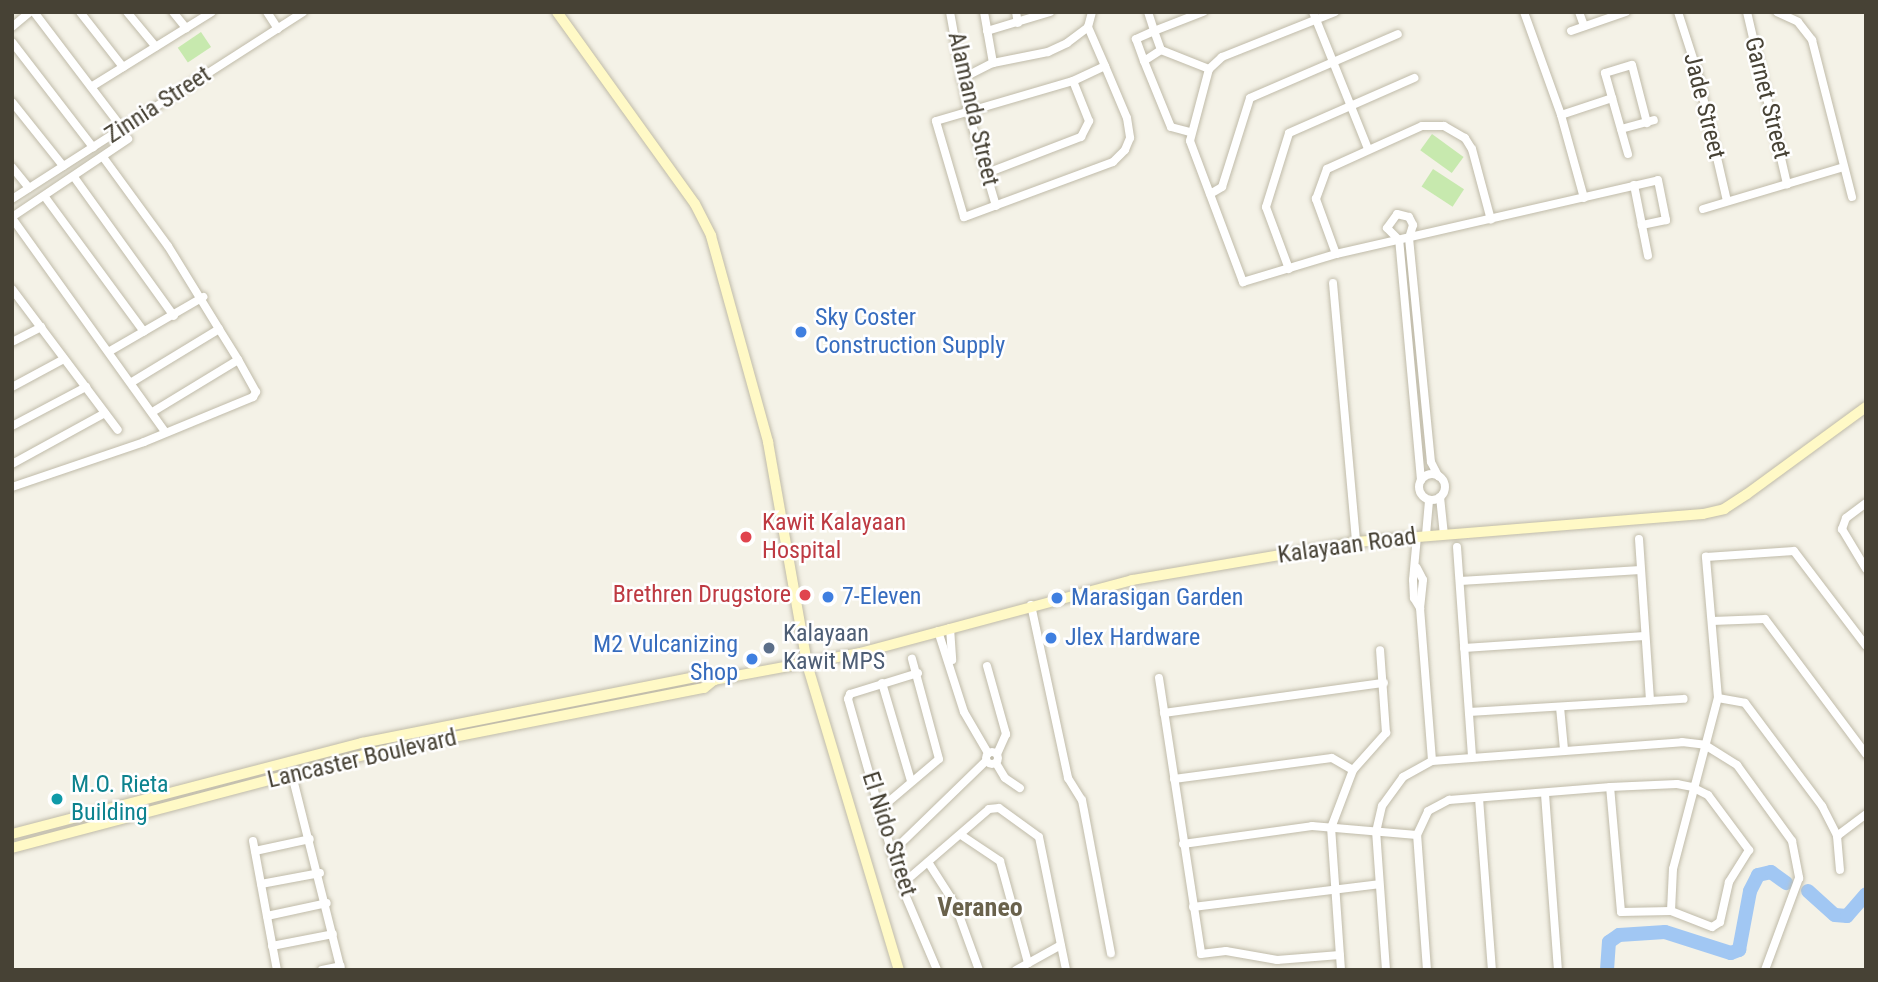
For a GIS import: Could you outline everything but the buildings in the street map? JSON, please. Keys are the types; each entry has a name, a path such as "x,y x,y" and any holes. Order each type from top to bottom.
{"main road":[{"path":"557,12 695,204 711,236 768,442 807,664 899,970"},
{"name":"Kalayaan Road","path":"807,664 1132,580 1356,542 1422,535 1643,522 1724,509 1866,407"},
{"name":"Lancaster Boulevard","path":"12,834 401,735 700,676 714,680 807,664"},
{"name":"Lancaster Boulevard","path":"12,848 372,753 704,688 714,680"},
{"path":"171,793 175,806"}],"street":[{"path":"12,27 32,12 122,128"},
{"path":"80,12 123,67"},
{"path":"127,12 156,47"},
{"path":"173,12 186,28"},
{"path":"91,87 212,12"},
{"path":"267,12 278,29"},
{"name":"Zinnia Street","path":"12,199 303,12"},
{"name":"Alamanda Street","path":"950,12 968,111 996,206"},
{"path":"984,12 993,63"},
{"path":"1016,12 1018,23"},
{"path":"987,31 1050,12"},
{"path":"1092,12 1088,27 1105,66 1127,118 1130,138 1125,150 1112,162 964,217 936,121 1073,81 1105,66"},
{"path":"1148,12 1161,50 1209,69"},
{"path":"1190,132 1171,127 1136,38 1203,12"},
{"path":"1335,12 1315,16 1222,57 1209,69 1190,132 1243,282 1336,254 1658,180 1666,220 1642,225"},
{"path":"1524,12 1561,115 1584,198"},
{"path":"1579,12 1584,26"},
{"path":"1572,31 1626,12"},
{"name":"Jade Street","path":"1678,12 1697,71 1727,201"},
{"name":"Garnet Street","path":"1747,12 1787,184"},
{"path":"1777,12 1798,22 1812,40 1852,197"},
{"path":"1315,16 1368,149"},
{"path":"961,79 993,63 1048,52 1088,27"},
{"path":"1210,194 1222,187 1250,98 1398,34"},
{"path":"12,42 93,147"},
{"path":"1144,61 1161,50"},
{"path":"1621,129 1650,121 1632,65 1605,73 1612,98 1621,129 1628,153"},
{"path":"1289,269 1266,207 1284,141 1295,128 1414,78"},
{"path":"987,173 1081,137 1089,121 1073,81"},
{"path":"1561,115 1612,98"},
{"path":"12,102 63,166"},
{"path":"1336,254 1318,209 1322,176 1333,164 1422,127 1444,126 1465,138 1472,149 1491,220"},
{"path":"128,139 12,218 154,411 164,430"},
{"path":"12,487 253,397 254,387 203,298 103,157"},
{"path":"12,167 29,188"},
{"path":"1703,209 1844,167"},
{"path":"74,177 174,316"},
{"path":"1634,185 1648,256"},
{"path":"45,197 144,332"},
{"path":"1429,500 1420,492 1399,240 1387,228 1397,214 1412,220 1409,238 1431,462 1445,486 1440,497 1444,534"},
{"path":"1333,283 1356,542"},
{"path":"14,295 118,430"},
{"path":"110,351 203,298"},
{"path":"12,342 41,327"},
{"path":"132,382 219,329"},
{"path":"12,387 64,359"},
{"path":"154,411 238,360"},
{"path":"12,426 86,387"},
{"path":"12,464 105,413"},
{"path":"1421,480 1438,476"},
{"path":"1429,500 1440,497"},
{"path":"1429,500 1417,568 1423,580 1420,608 1432,761"},
{"path":"1866,503 1846,519 1842,529 1866,569"},
{"path":"1639,539 1650,701"},
{"path":"1457,547 1472,756"},
{"path":"1671,911 1674,869 1692,788 1718,698 1706,556 1789,550 1798,554 1866,646"},
{"path":"1460,581 1641,570"},
{"path":"1031,605 1068,778 1082,800 1111,953"},
{"path":"1712,621 1765,619 1866,754"},
{"path":"944,630 964,712 1005,778 1020,788"},
{"path":"1464,648 1645,636"},
{"path":"1341,970 1331,828 1353,770 1386,733 1380,650"},
{"path":"880,809 939,759 918,673 912,659"},
{"path":"891,853 992,758 1006,734 987,666"},
{"path":"911,781 882,682 918,673"},
{"path":"1159,678 1201,954 1226,951 1276,965 1340,955"},
{"name":"El Nido Street","path":"882,682 848,696 901,885 937,970"},
{"path":"1164,713 1384,684"},
{"path":"1718,698 1745,703 1822,806 1836,836 1840,870"},
{"path":"1469,712 1684,699"},
{"path":"1560,706 1564,749"},
{"path":"1386,970 1376,832 1391,790 1420,765 1472,756 1682,742 1704,745 1737,765 1782,824 1797,857 1794,894 1765,970"},
{"path":"1174,779 1332,758 1353,770"},
{"path":"292,775 320,873 341,968 322,970"},
{"path":"1427,970 1417,835 1420,823 1436,805 1479,798 1610,787 1677,784 1692,788 1708,795 1749,850 1729,882 1720,922 1704,926 1671,911 1621,912 1610,787"},
{"path":"1545,794 1558,970"},
{"path":"1479,798 1492,970"},
{"path":"901,885 989,809 999,808 1035,831 1066,970"},
{"path":"1836,836 1866,814"},
{"path":"1184,844 1312,826 1417,835"},
{"path":"961,835 1000,861 1028,963"},
{"path":"277,970 254,846 310,839"},
{"path":"929,862 955,904 979,970"},
{"path":"261,884 320,873"},
{"path":"1193,907 1379,884"},
{"path":"267,915 327,903"},
{"path":"272,946 333,934"},
{"path":"1016,970 1061,945"}],"green space":[{"path":"201,32 211,47 188,63 178,48"},
{"path":"1432,134 1464,157 1452,173 1420,150"},
{"path":"1433,169 1464,189 1453,207 1422,187"}],"waterway":[{"path":"1607,970 1609,942 1619,935 1665,932 1731,953 1739,950 1750,891 1758,875 1771,872 1786,883"},
{"path":"1808,891 1835,915 1847,916 1866,894"}],"place":[{"name":"Sky Coster Construction Supply","path":"801,332"},
{"name":"Kawit Kalayaan Hospital","path":"746,537"},
{"name":"Brethren Drugstore","path":"805,595"},
{"name":"7-Eleven","path":"828,597"},
{"name":"Marasigan Garden","path":"1057,598"},
{"name":"Jlex Hardware","path":"1051,638"},
{"name":"Kalayaan Kawit MPS","path":"769,648"},
{"name":"M2 Vulcanizing Shop","path":"752,659"},
{"name":"M.O. Rieta Building","path":"57,799"}],"district":[{"name":"Veraneo","path":"980,908"}]}
